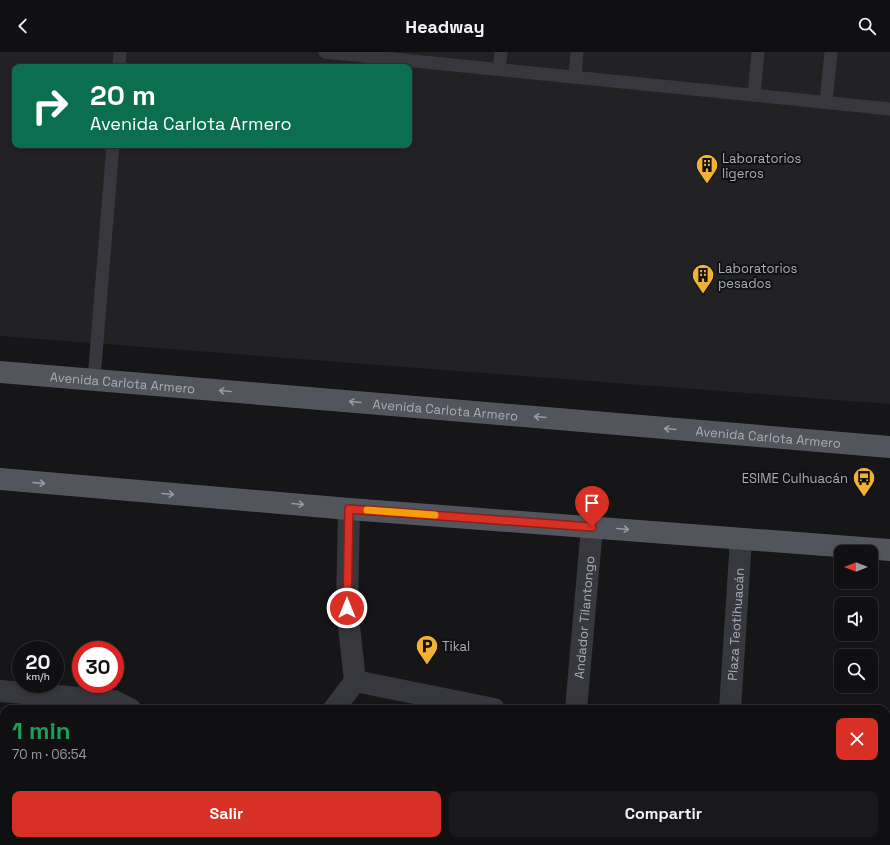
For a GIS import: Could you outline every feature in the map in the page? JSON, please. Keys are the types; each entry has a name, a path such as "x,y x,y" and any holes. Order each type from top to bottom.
{"main road":[{"name":"Avenida Carlota Armero","path":"0,372 890,447"},
{"path":"0,479 349,509 890,550"}],"street":[{"path":"337,705 355,681 347,608 349,509"},
{"name":"Andador Tilantongo","path":"576,705 592,527"},
{"name":"Plaza Teotihuacán","path":"730,705 741,539"},
{"path":"355,681 474,705"},
{"path":"0,691 114,701 122,705"}],"lane":[{"path":"119,64 120,52"},
{"path":"325,52 890,109"},
{"path":"499,69 501,52"},
{"path":"575,77 577,52"},
{"path":"754,95 758,52"},
{"path":"826,102 831,52"},
{"path":"94,379 113,148"}],"shaded area":[{"path":"0,52 890,52 890,404 0,336"}],"slow traffic":[{"path":"367,510 435,515"}],"place":[{"name":"Laboratorios ligeros","path":"707,184"},
{"name":"Laboratorios pesados","path":"703,294"},
{"name":"ESIME Culhuacán","path":"864,498"},
{"name":"Tikal","path":"427,666"}],"route":[{"path":"347,608 349,509 592,527"}]}
